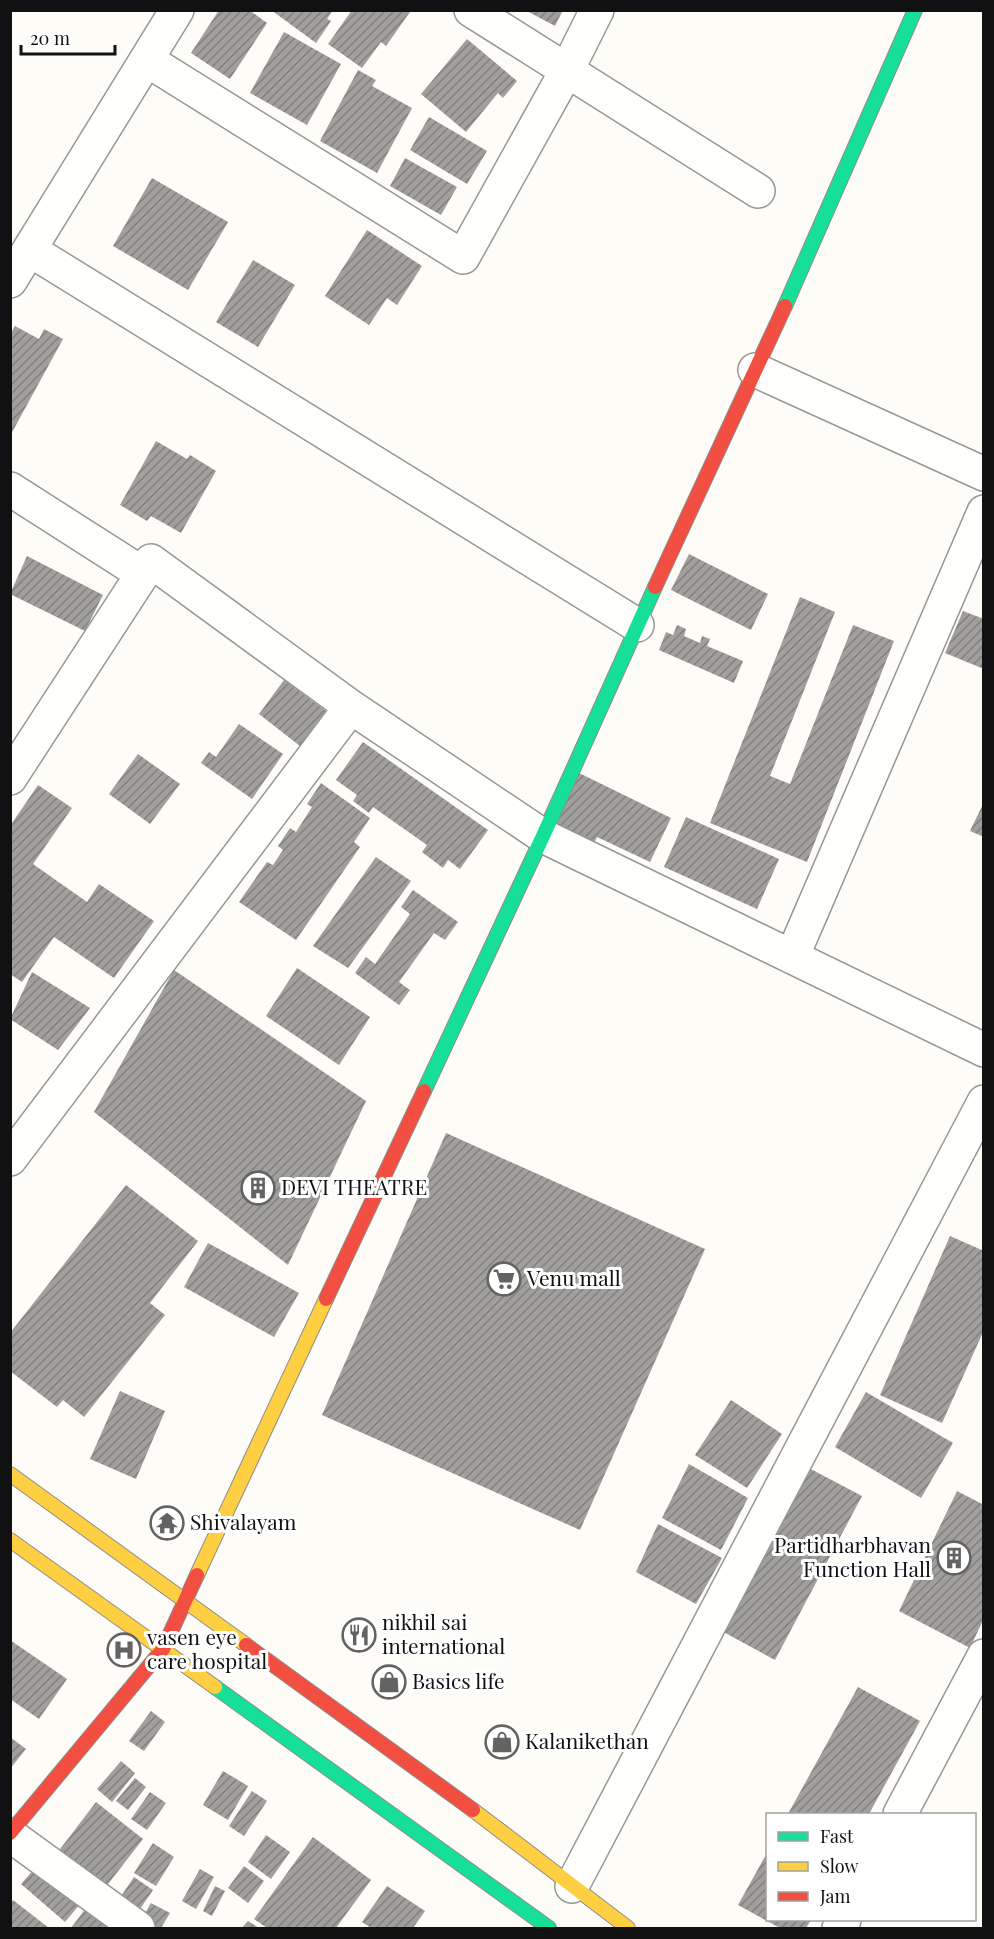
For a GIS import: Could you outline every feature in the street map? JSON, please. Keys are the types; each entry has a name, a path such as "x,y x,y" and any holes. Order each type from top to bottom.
{"street":[{"path":"10,281 177,10"},
{"path":"471,10 758,192"},
{"path":"147,60 463,257 567,70 597,10"},
{"path":"138,1929 10,1834 163,1649 543,836 637,625 830,208 915,10"},
{"path":"30,250 637,625"},
{"path":"755,370 984,474"},
{"path":"10,489 142,574"},
{"path":"792,957 984,512"},
{"path":"10,778 151,561 351,707 543,836 984,1050"},
{"path":"10,1159 351,707"},
{"path":"572,1886 984,1102"},
{"path":"10,1474 459,1798 628,1929"},
{"path":"10,1540 549,1929"},
{"path":"901,1813 984,1656"}],"building":[{"path":"219,10 249,10 267,23 230,79 191,53"},
{"path":"271,10 333,10 327,19 331,21 316,43"},
{"path":"352,10 410,12 386,46 381,42 362,68 328,44"},
{"path":"525,10 563,10 555,26"},
{"path":"284,32 341,64 307,125 250,93"},
{"path":"467,39 517,81 503,98 498,93 466,132 421,94"},
{"path":"358,70 376,80 372,86 412,108 377,173 320,141"},
{"path":"429,117 487,151 467,184 410,150"},
{"path":"405,158 457,187 441,215 390,186"},
{"path":"152,178 228,222 188,290 113,246"},
{"path":"367,230 422,266 397,305 387,298 369,325 325,296"},
{"path":"253,260 295,285 258,347 216,322"},
{"path":"15,326 39,339 44,329 63,339 10,436 10,335"},
{"path":"156,441 187,459 190,455 216,471 181,533 151,516 147,521 120,505"},
{"path":"689,554 768,594 751,630 671,590"},
{"path":"27,556 103,595 85,631 10,594"},
{"path":"800,597 835,612 770,776 790,784 853,625 894,641 807,862 710,823"},
{"path":"963,611 984,619 984,669 945,653"},
{"path":"677,625 686,629 684,636 700,643 702,636 710,639 707,646 743,661 734,683 659,650 666,632 673,635"},
{"path":"284,680 326,711 300,746 259,714"},
{"path":"239,724 283,754 252,799 201,763 209,752 216,757"},
{"path":"363,742 488,830 460,869 448,860 443,868 422,852 427,845 373,807 369,813 353,801 357,795 336,780"},
{"path":"138,754 180,784 150,824 109,794"},
{"path":"577,772 671,818 650,862 597,837 593,845 552,825"},
{"path":"321,783 370,818 354,842 360,847 296,940 239,902 267,862 273,865 283,850 278,846 290,828 296,832 312,807 307,804"},
{"path":"38,785 72,808 33,864 87,902 99,884 154,921 114,978 54,937 22,982 10,974 10,826"},
{"path":"984,802 984,837 970,831"},
{"path":"686,817 779,859 757,909 664,867"},
{"path":"376,857 411,881 348,968 313,946"},
{"path":"413,890 458,922 445,940 434,933 399,982 410,990 399,1005 355,973 366,957 375,964 410,914 401,907"},
{"path":"297,968 370,1017 339,1065 266,1016"},
{"name":"DEVI THEATRE","path":"174,970 366,1101 288,1265 94,1112"},
{"path":"32,972 90,1008 58,1050 10,1019"},
{"path":"446,1133 705,1249 580,1530 322,1415"},
{"path":"126,1185 198,1241 150,1303 165,1315 84,1417 63,1400 57,1407 10,1371 10,1333"},
{"path":"950,1236 984,1251 984,1330 942,1423 880,1395"},
{"path":"208,1243 299,1293 274,1337 184,1287"},
{"path":"120,1391 165,1411 136,1479 90,1459"},
{"path":"866,1392 953,1443 921,1498 835,1447"},
{"path":"731,1400 782,1434 747,1488 695,1455"},
{"path":"689,1464 748,1498 721,1550 662,1518"},
{"path":"805,1466 862,1496 775,1660 718,1629"},
{"name":"Partidharbhavan Function Hall","path":"957,1491 984,1505 984,1618 970,1648 899,1611"},
{"path":"658,1524 722,1558 696,1604 636,1572"},
{"path":"10,1640 67,1679 39,1719 10,1699"},
{"path":"858,1687 920,1721 870,1813 789,1813"},
{"path":"151,1711 165,1722 144,1751 129,1741"},
{"path":"10,1737 26,1749 10,1769"},
{"path":"121,1761 135,1773 112,1802 97,1789"},
{"path":"223,1771 248,1786 228,1820 203,1805"},
{"path":"135,1778 146,1787 128,1810 116,1801"},
{"path":"252,1791 267,1801 244,1836 229,1826"},
{"path":"150,1792 166,1803 147,1830 131,1819"},
{"path":"96,1802 143,1839 98,1897 51,1861"},
{"path":"266,1835 290,1852 271,1879 248,1862"},
{"path":"313,1837 371,1880 336,1928 267,1928 254,1919"},
{"path":"153,1843 174,1857 156,1886 134,1873"},
{"path":"766,1855 766,1920 738,1905"},
{"path":"244,1866 264,1881 248,1903 228,1888"},
{"path":"36,1867 80,1904 65,1922 21,1884"},
{"path":"200,1869 214,1877 196,1909 182,1901"},
{"path":"134,1877 153,1890 136,1915 117,1902"},
{"path":"215,1886 225,1891 212,1916 203,1911"},
{"path":"387,1886 425,1911 413,1928 371,1928 362,1922"},
{"path":"13,1900 49,1928 10,1928 10,1904"},
{"path":"151,1903 170,1913 161,1928 137,1927"},
{"path":"86,1908 113,1928 71,1928"},
{"path":"248,1921 259,1928 242,1928"},
{"path":"767,1921 810,1921 806,1928 780,1928"}],"traffic: fast":[{"path":"785,306 915,10"},
{"path":"424,1091 543,836 655,587"},
{"path":"215,1687 549,1928"}],"traffic: slow":[{"path":"197,1575 326,1299"},
{"path":"10,1474 246,1645"},
{"path":"10,1540 215,1687"},
{"path":"473,1810 628,1928"}],"traffic: jam":[{"path":"655,587 785,306"},
{"path":"326,1299 424,1091"},
{"path":"10,1833 163,1649 197,1575"},
{"path":"246,1645 473,1810"}],"place":[{"name":"DEVI THEATRE","path":"258,1188"},
{"name":"Venu mall","path":"504,1279"},
{"name":"Shivalayam","path":"167,1523"},
{"name":"Partidharbhavan Function Hall","path":"954,1558"},
{"name":"nikhil sai international","path":"359,1635"},
{"name":"vasen eye care hospital","path":"124,1650"},
{"name":"Basics life","path":"389,1682"},
{"name":"Kalanikethan","path":"502,1742"}]}
